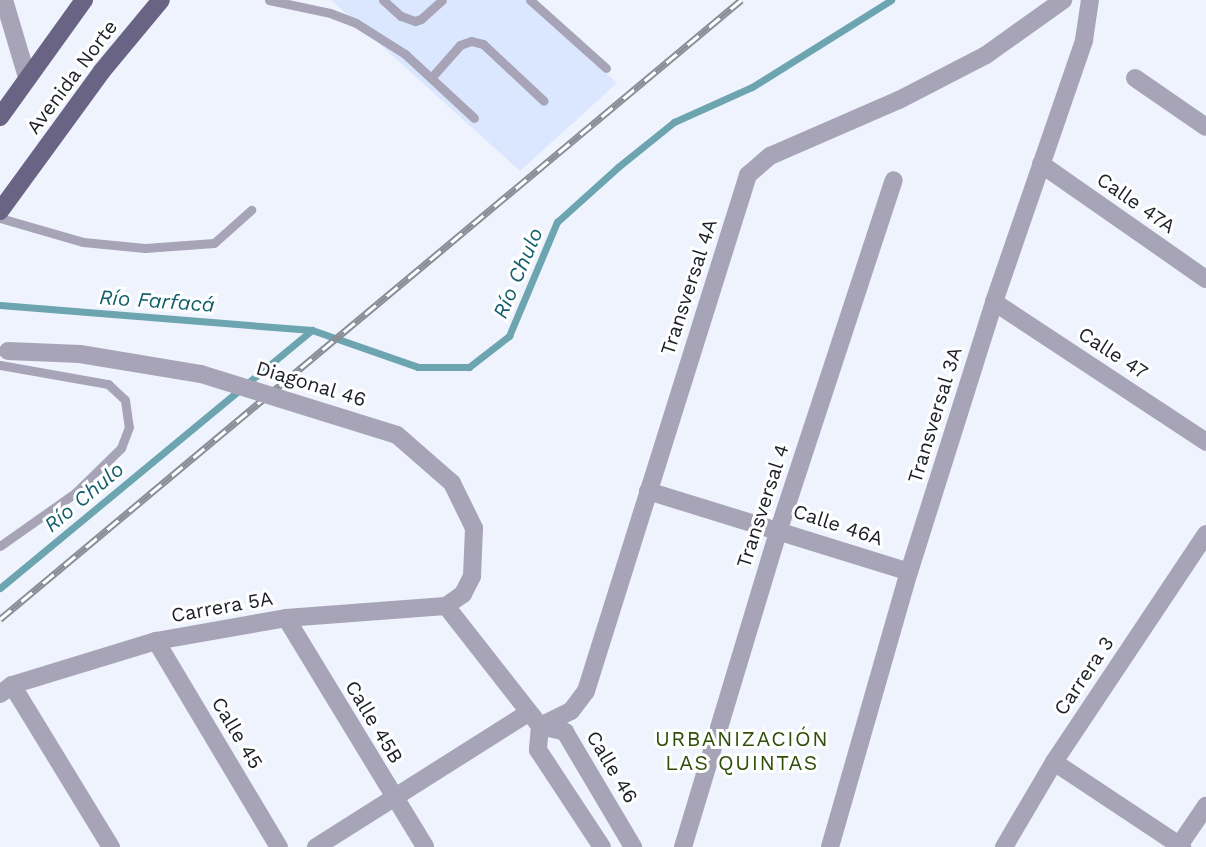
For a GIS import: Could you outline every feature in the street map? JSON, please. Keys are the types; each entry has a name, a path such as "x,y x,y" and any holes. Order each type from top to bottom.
{"main road":[{"name":"Avenida Norte","path":"0,117 84,0"},
{"name":"Avenida Norte","path":"0,211 102,72 161,0"}],"street":[{"path":"4,0 27,77"},
{"name":"Transversal 3A","path":"830,847 909,572 994,302 1084,40 1090,0"},
{"name":"Transversal 4A","path":"316,847 392,796 534,719 571,711 586,691 748,175 770,156 899,100 986,55 1059,3"},
{"path":"1135,78 1206,127"},
{"name":"Calle 47A","path":"1041,164 1206,279"},
{"name":"Transversal 4","path":"683,847 778,529 894,180"},
{"name":"Calle 47","path":"994,302 1206,442"},
{"name":"Diagonal 46","path":"3,355 80,354 201,374 397,435 452,483 474,528 472,576 464,594 446,606"},
{"name":"Calle 46A","path":"648,491 778,529 909,572"},
{"name":"Carrera 3","path":"1004,847 1054,762 1206,534"},
{"path":"446,606 534,719 538,750 602,847"},
{"name":"Carrera 5A","path":"6,689 156,641 286,618 446,606"},
{"name":"Calle 45B","path":"286,618 425,847"},
{"name":"Calle 45","path":"156,641 279,847"},
{"path":"6,689 111,847"},
{"name":"Calle 46","path":"534,719 565,732 633,847"},
{"path":"1054,762 1180,846 1206,806"}],"lane":[{"path":"269,0 330,13 356,23 405,54 474,118"},
{"path":"383,0 401,16 415,21 421,19 442,0"},
{"path":"530,0 606,68"},
{"path":"431,78 460,45 471,41 483,44 544,102"},
{"path":"0,218 84,242 145,248 214,243 251,210"},
{"name":"Diagonal 46","path":"0,546 75,493 121,448 129,427 125,400 108,384 3,355"}],"shaded area":[{"path":"331,0 527,0 617,83 520,171"}],"waterway":[{"name":"Río Chulo","path":"0,588 312,330 418,367 469,367 509,336 557,222 618,167 674,122 752,87 891,0"},
{"name":"Río Farfacá","path":"0,305 312,330"}],"railway":[{"path":"0,619 741,0"}],"district":[{"name":"URBANIZACIÓN LAS QUINTAS","path":"742,751"}]}
